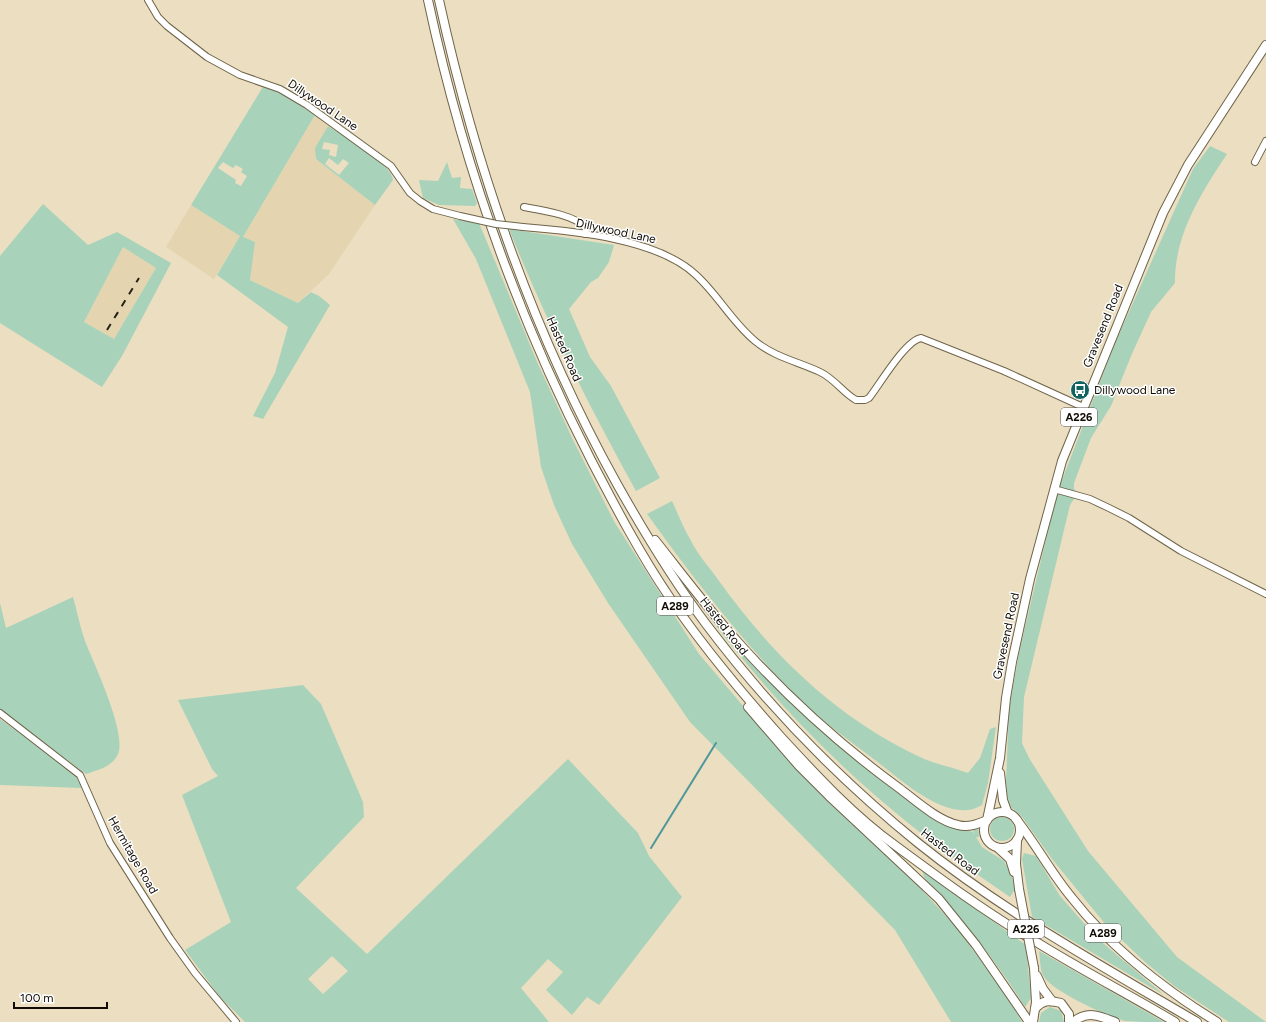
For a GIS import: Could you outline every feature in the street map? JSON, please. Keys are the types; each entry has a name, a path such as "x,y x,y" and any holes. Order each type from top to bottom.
{"main road":[{"name":"Hasted Road","path":"428,0 447,82 477,190 501,259 561,401 615,505 669,597 720,666 767,721 810,768 853,810 895,846 1009,926 1175,1022"},
{"name":"Hasted Road","path":"439,0 457,78 488,186 528,297 570,394 632,511 673,576 708,626 790,724 864,797 920,845 980,890 1072,949 1197,1022"},
{"name":"Gravesend Road","path":"987,820 1000,758 1006,698 1012,662 1030,579 1062,461 1082,406 1163,213 1188,165 1266,45"},
{"name":"A289","path":"632,511 737,641 795,702 837,740 905,792 951,823 961,826 971,826 987,820"},
{"name":"A289","path":"669,597 700,648 759,720 829,796 939,899 984,956 1029,1022"},
{"name":"Gravesend Road","path":"1000,758 1002,791 1007,811"},
{"path":"1007,811 1016,819 1020,830 1017,840 1010,847 998,848 990,844 984,836 984,829 987,820 997,812 1007,811"},
{"name":"A289","path":"1016,819 1027,832 1070,897 1101,931 1148,975 1217,1022"},
{"name":"A226","path":"1017,840 1016,864 1019,889 1034,968 1041,986 1052,1001"},
{"name":"A226","path":"998,848 1012,863 1019,889"},
{"name":"A226","path":"1034,968 1034,1010"},
{"path":"1033,1022 1034,1010 1039,1004 1045,1001 1052,1001 1060,1003 1066,1008 1069,1014 1069,1022"},
{"path":"1073,1022 1081,1017 1091,1014 1115,1022"}],"street":[{"name":"Dillywood Lane","path":"148,0 158,17 167,26 207,58 240,75 280,89 307,105 391,166 410,193 420,202 433,209 496,224 585,234 644,246 665,253 682,263 697,276 755,341 789,360 821,372 836,382 856,400 868,398 911,344 917,339 923,338 1004,371 1082,406"},
{"path":"1255,162 1266,141"},
{"path":"524,206 561,215 582,224 586,228 585,234"},
{"path":"1054,489 1090,499 1109,508 1128,518 1180,551 1266,594"},
{"name":"Hermitage Road","path":"0,714 80,775 110,843 170,938 195,973 236,1022"}],"shaded area":[{"path":"315,115 328,126 316,148 316,159 375,205 329,274 298,303 250,280 243,237"},
{"path":"191,205 240,236 214,279 166,247"},
{"path":"123,247 156,268 114,339 84,322"}],"green space":[{"path":"264,85 290,98 315,115 243,237 255,242 250,280 298,303 311,292 319,296 330,305 263,419 253,416 275,373 288,327 217,275 240,236 191,205","holes":["223,162 233,168 236,165 243,169 241,172 247,176 241,186 235,183 236,180 218,168"]},
{"path":"328,126 376,158 391,173 393,180 375,205 316,159 315,148","holes":["324,142 338,145 336,157 329,155 330,150 322,149","329,158 338,165 343,159 349,163 339,175 325,164"]},
{"path":"1210,146 1227,154 1199,200 1184,232 1179,248 1175,283 1151,312 1111,406 1091,438 1074,483 1074,489 1078,493 1070,505 1024,697 1022,743 1029,758 1088,851 1177,957 1266,1022 1229,1022 1174,986 1145,962 1106,925 1052,859 1022,817 1011,807 1007,796 1006,782 1009,708 1020,648 1057,493 1115,343 1193,169"},
{"path":"447,162 452,178 461,177 460,188 472,189 477,203 475,206 439,205 423,198 419,180 438,181"},
{"path":"43,204 88,245 117,232 171,263 122,356 102,387 0,323 0,256","holes":["123,247 156,268 114,339 84,322"]},
{"path":"453,219 479,223 538,364 573,440 615,523 699,654 749,713 912,879 956,927 1001,987 1022,1022 951,1022 895,930 690,722 608,603 572,544 554,505 541,467 530,392 476,259"},
{"path":"509,229 614,245 609,262 598,278 591,282 569,309 590,357 611,386 660,478 636,491 568,362 537,296"},
{"path":"672,501 696,550 740,609 762,635 809,683 862,724 891,742 922,758 968,773 980,758 990,729 996,727 988,783 982,805 970,810 957,810 931,800 905,784 810,710 786,686 723,614 684,565 647,514"},
{"path":"73,597 85,641 102,681 114,715 120,744 118,754 112,762 86,774 0,711 0,603 6,628"},
{"path":"710,614 780,691 955,827 973,832 975,835 972,828 978,826 979,837 976,837 982,847 1004,861 1011,874 1015,889 1010,897 906,821 874,795 844,767 786,709 759,679 708,615"},
{"path":"303,685 321,704 363,802 364,817 296,888 367,954 568,759 638,833 649,856 682,897 599,1005 587,997 572,1015 546,990 563,972 548,959 521,988 549,1022 245,1022 220,997 185,950 231,922 182,795 218,776 212,769 178,700","holes":["332,956 348,971 323,994 308,979"]},
{"path":"0,719 73,770 82,788 0,785"},
{"path":"1002,817 1011,820 1014,829 1011,838 1002,841 993,838 990,829 993,820"},
{"path":"1024,853 1036,856 1060,896 1104,944 1164,995 1032,917 1022,859"},
{"path":"922,870 1026,945 1031,998 1025,1007 978,940 924,877"},
{"path":"1039,951 1164,1022 1125,1021 1094,1009 1067,995 1056,988 1043,975"},
{"path":"1050,1007 1061,1011 1064,1022 1039,1022 1041,1013"}],"waterway":[{"path":"651,848 716,743"}],"railway":[{"path":"107,330 139,278"}],"place":[{"name":"Dillywood Lane","path":"1080,390"}]}
